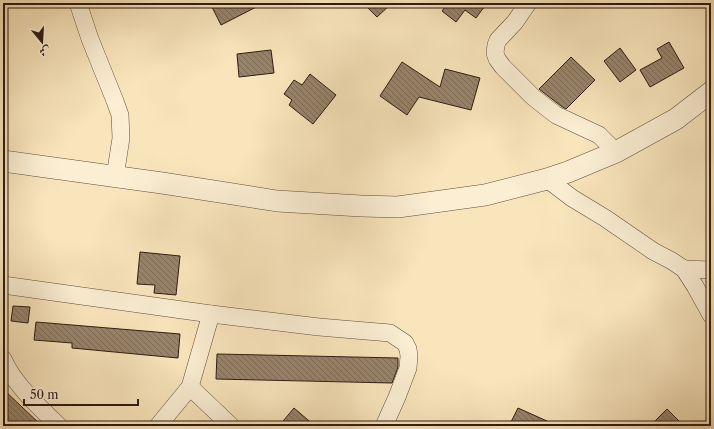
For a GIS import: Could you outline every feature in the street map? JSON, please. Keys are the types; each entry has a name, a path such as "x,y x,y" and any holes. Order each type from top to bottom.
{"street":[{"path":"78,3 90,39 120,115 121,138 115,177"},
{"path":"528,3 498,40 495,53 497,59 533,97 556,115 599,135 616,152"},
{"path":"3,162 277,201 398,207 485,195 568,172 616,152 676,119 711,92"},
{"path":"547,179 572,198 605,218 653,251 684,269 711,315"},
{"path":"684,269 711,270"},
{"path":"3,285 211,314 319,327 390,333 405,343 409,356 408,368 384,426"},
{"path":"158,426 190,387 211,314"},
{"path":"3,358 25,392 59,426"},
{"path":"190,387 231,426"}],"building":[{"path":"210,3 264,3 221,25"},
{"path":"363,3 392,3 377,17"},
{"path":"448,3 487,3 476,18 465,10 456,22 442,11"},
{"path":"669,42 684,68 650,87 640,70 662,58 657,49"},
{"path":"620,48 636,70 620,82 604,61"},
{"path":"271,50 274,73 239,77 237,54"},
{"path":"571,57 595,80 566,109 539,89"},
{"path":"402,62 440,87 445,69 480,78 471,110 419,97 407,115 380,96"},
{"path":"310,74 336,95 313,124 289,105 292,100 284,94 294,80 302,85"},
{"path":"140,252 180,256 176,295 154,293 155,285 137,284"},
{"path":"13,306 30,307 28,323 11,321"},
{"path":"36,322 180,334 178,358 72,348 72,343 34,340"},
{"path":"217,354 398,358 398,367 392,383 216,379"},
{"path":"3,389 42,426 11,426 3,418"},
{"path":"294,408 315,426 279,426"},
{"path":"518,408 558,426 509,426"},
{"path":"667,409 684,426 650,426"}]}
